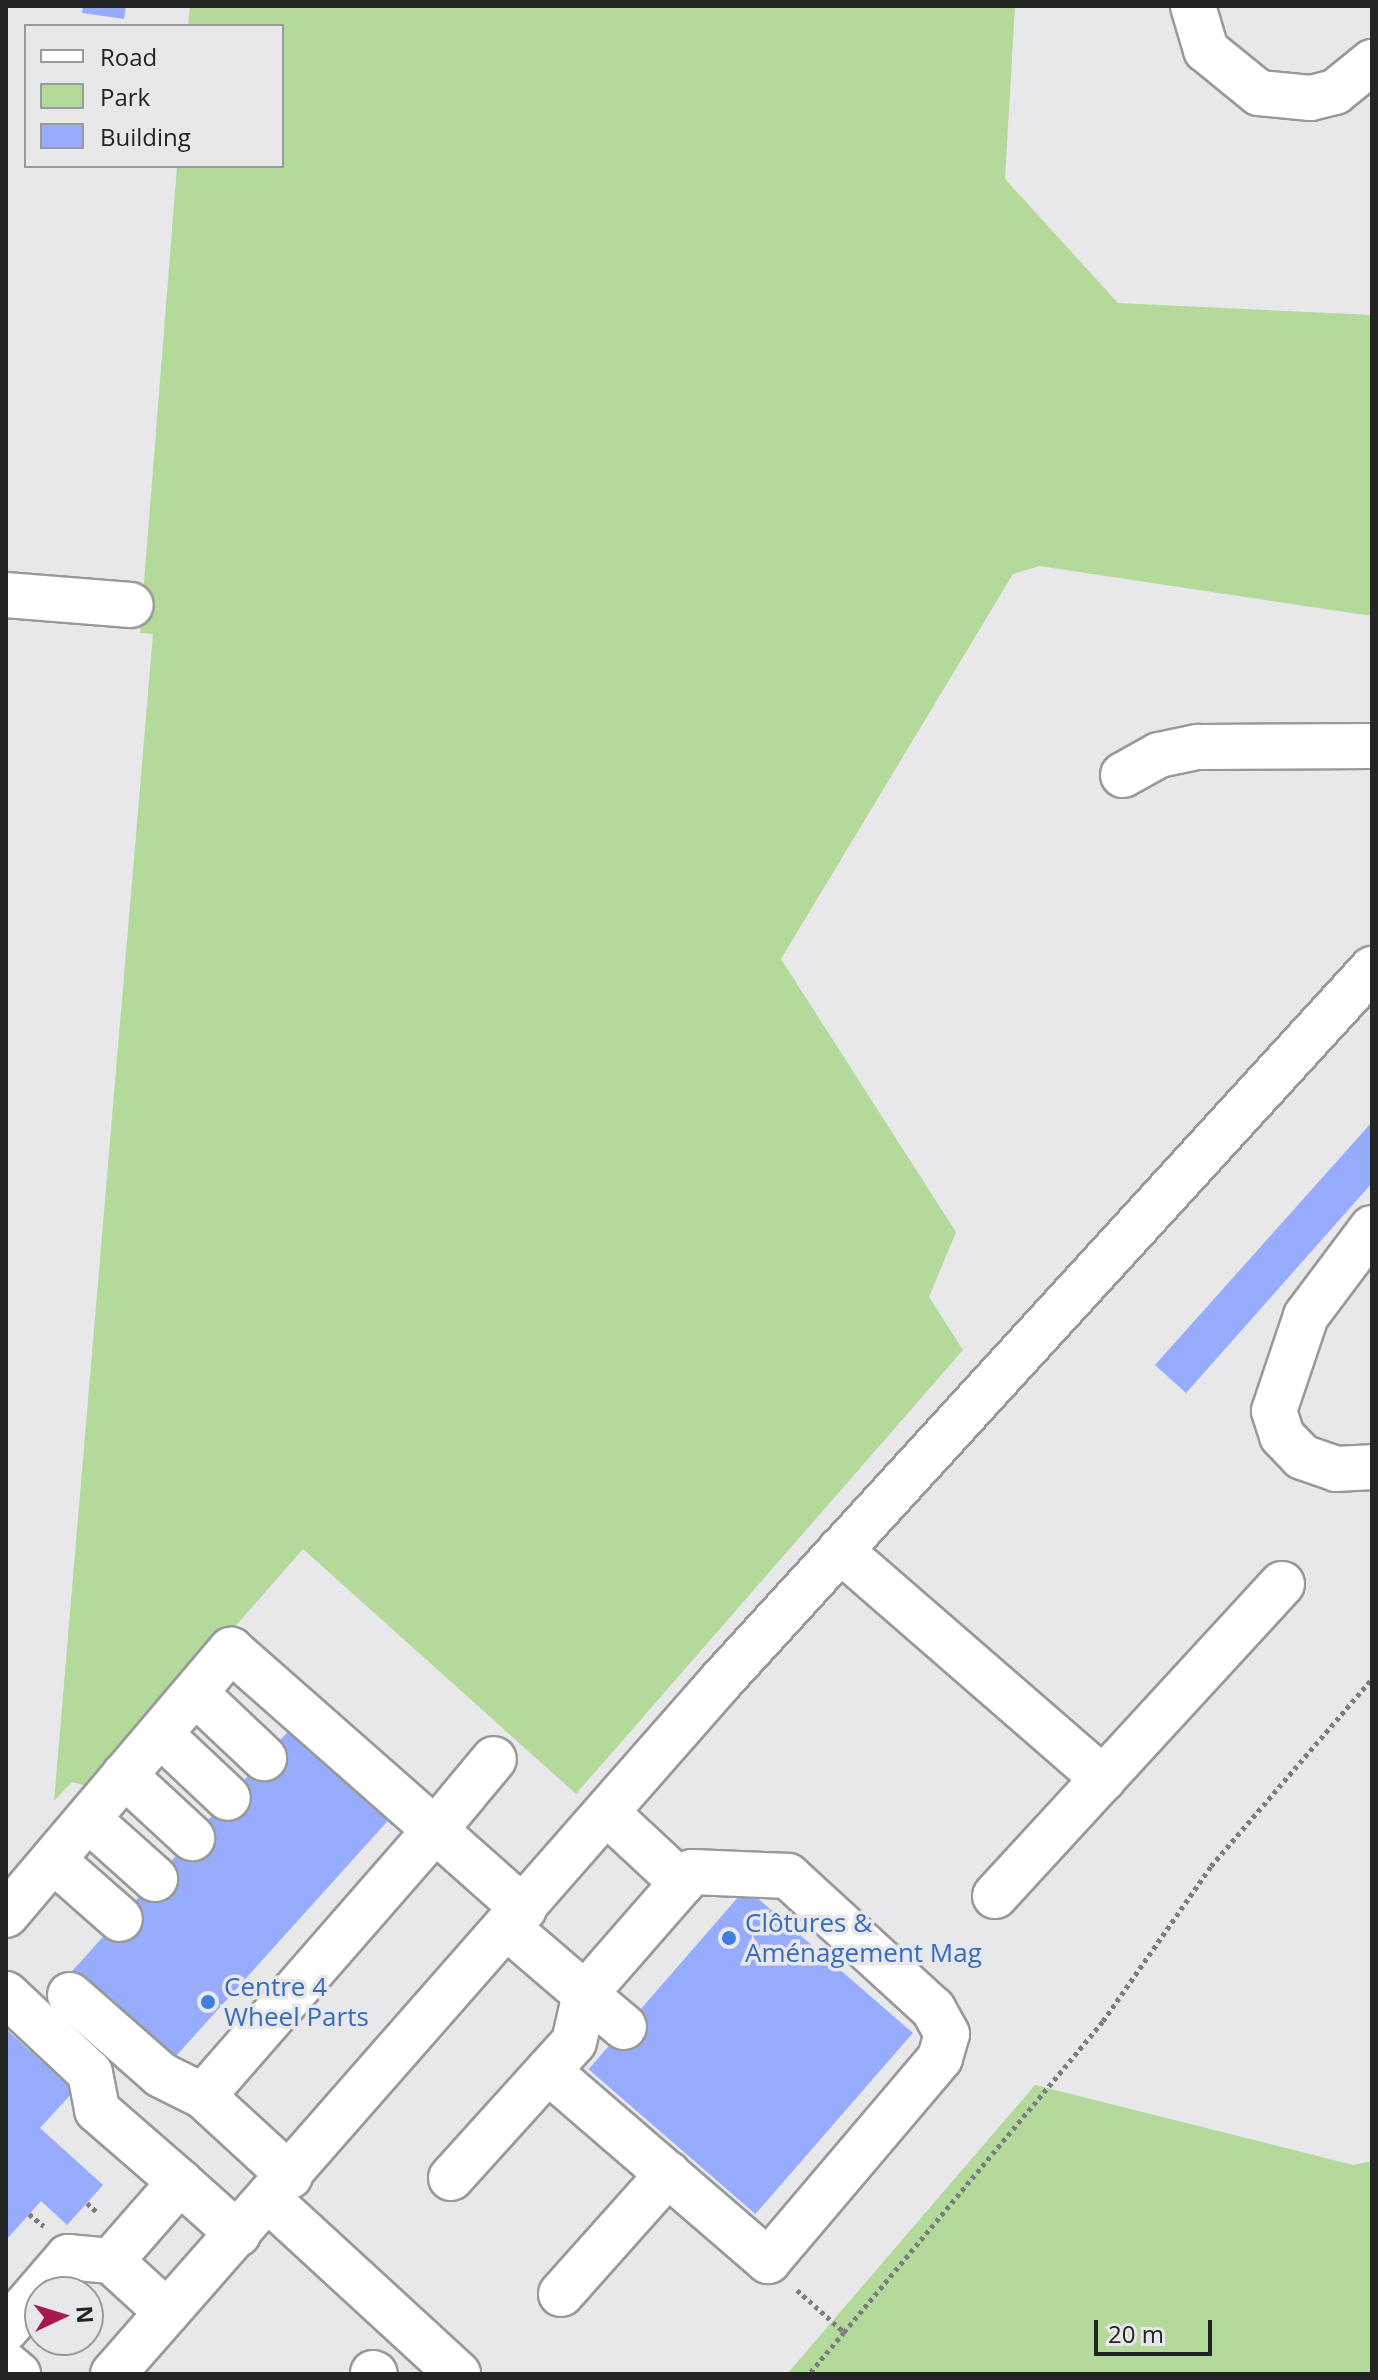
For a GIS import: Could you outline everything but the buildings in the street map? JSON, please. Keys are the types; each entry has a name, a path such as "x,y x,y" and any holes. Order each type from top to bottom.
{"street":[{"path":"1193,6 1206,50 1259,93 1311,98 1335,92 1372,62"},
{"path":"6,595 131,605"},
{"path":"1123,775 1159,755 1198,747 1372,746"},
{"path":"113,2374 840,1550 1371,972"},
{"path":"1372,1228 1358,1276 1306,1316 1274,1411 1282,1436 1302,1457 1336,1469 1372,1467"},
{"path":"840,1550 1103,1779"},
{"path":"995,1896 1282,1584"},
{"path":"6,1915 231,1650 435,1830 585,1994 624,2027"},
{"path":"195,1693 264,1758"},
{"path":"160,1734 228,1798"},
{"path":"203,2096 494,1759"},
{"path":"124,1775 192,1838"},
{"path":"607,1813 682,1883"},
{"path":"88,1819 155,1879"},
{"path":"53,1860 120,1919"},
{"path":"451,2178 574,2042 585,1994 692,1872 788,1876 933,2009 947,2034 940,2058 768,2261 689,2181 548,2071"},
{"path":"6,1994 90,2073 97,2110 238,2234"},
{"path":"70,1995 161,2075 203,2096 279,2188 458,2374"},
{"path":"561,2294 689,2181"},
{"path":"111,2261 180,2182"},
{"path":"6,2329 68,2257 111,2261 167,2312"},
{"path":"6,2364 18,2374"}],"path":[{"path":"809,2374 1103,2021 1211,1866 1372,1679"},
{"path":"87,2203 92,2209"},
{"path":"768,2261 844,2332"}],"green space":[{"path":"190,6 1015,6 1005,179 1118,303 1372,315 1372,616 1039,566 1013,574 781,959 956,1232 929,1297 963,1350 576,1794 303,1549 94,1788 72,1782 54,1801 153,634 140,633 177,168 284,168 284,24 188,24"},
{"path":"1035,2085 1353,2165 1372,2161 1372,2374 787,2374"}],"place":[{"name":"Clôtures & Aménagement Mag","path":"729,1938"},
{"name":"Centre 4 Wheel Parts","path":"208,2002"}]}
